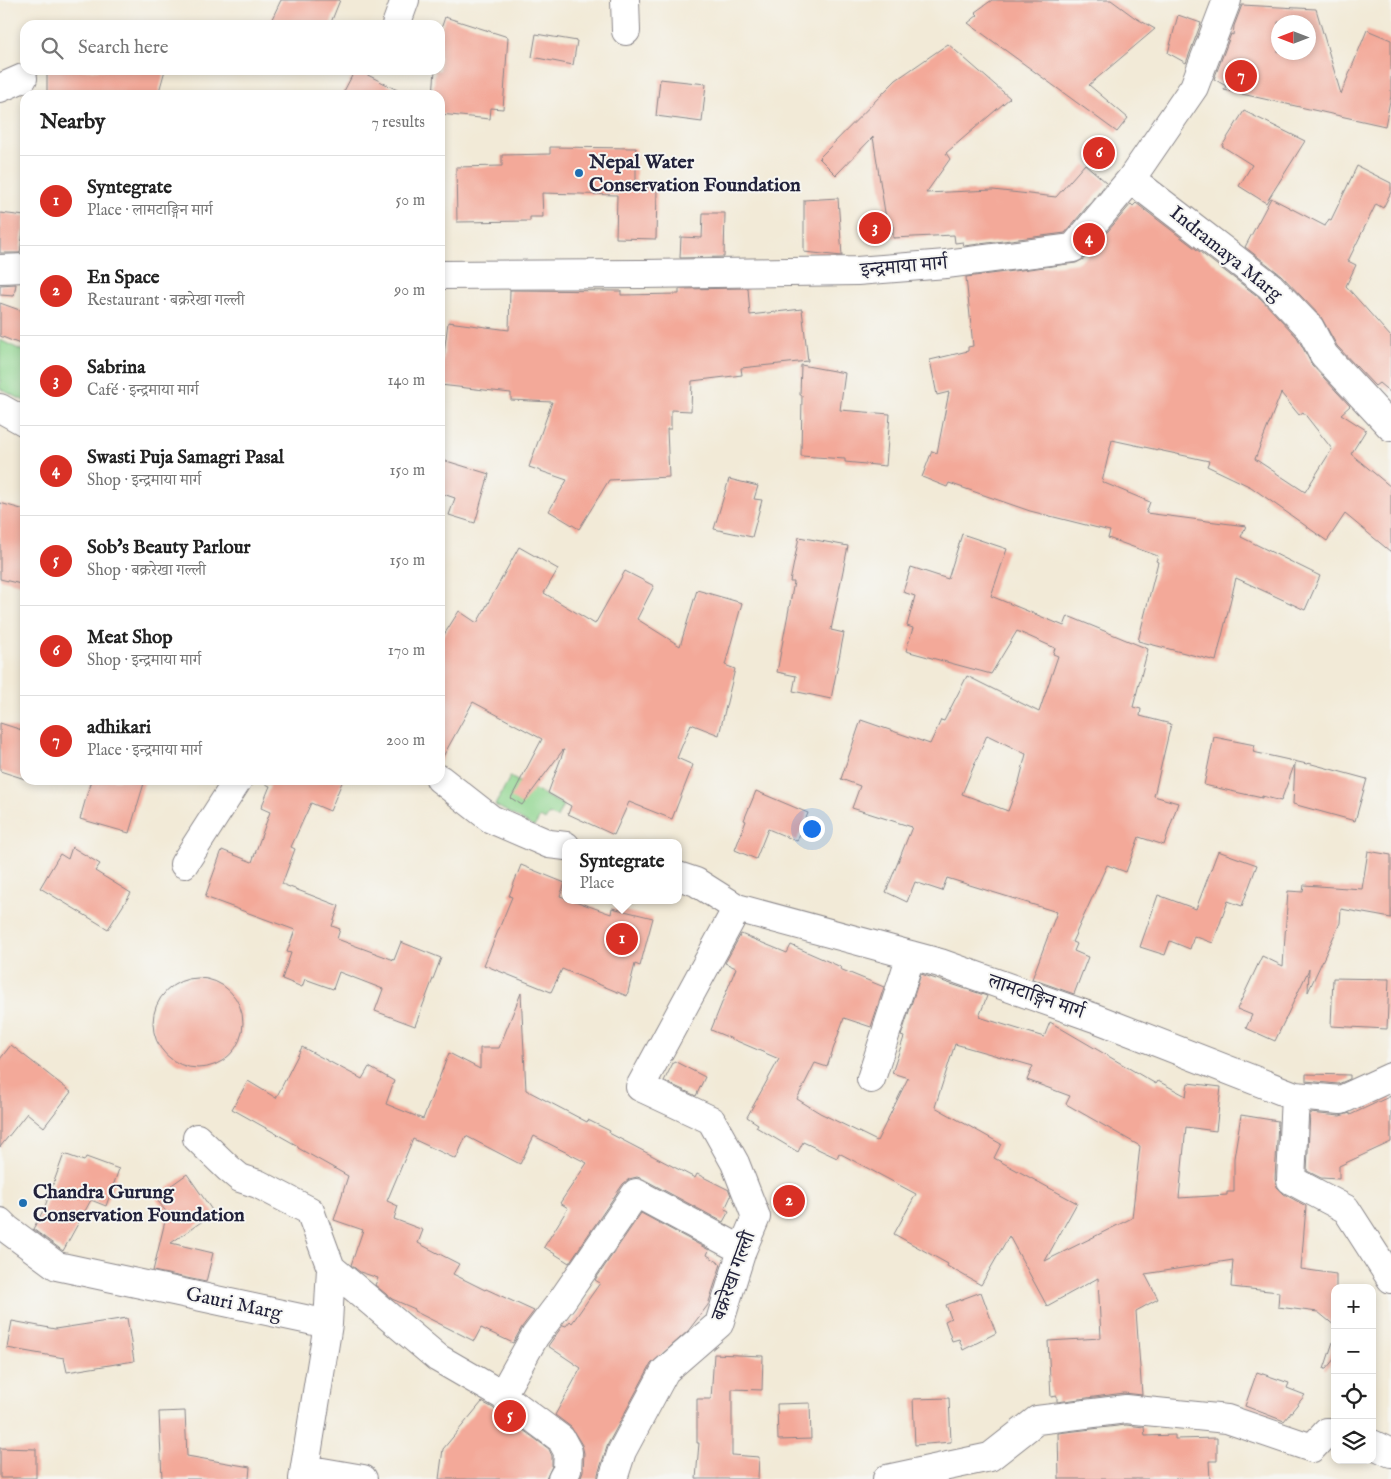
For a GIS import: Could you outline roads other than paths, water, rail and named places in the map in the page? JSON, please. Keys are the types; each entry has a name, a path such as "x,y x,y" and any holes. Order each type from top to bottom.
{"street":[{"path":"398,20 405,0"},
{"path":"625,0 626,31"},
{"name":"इन्द्रमाया मार्ग","path":"445,274 857,271 946,264 1073,248 1131,179 1194,87 1227,0"},
{"name":"Indramaya Marg","path":"1131,179 1270,286 1310,328 1324,355 1391,427"},
{"path":"0,269 20,268"},
{"path":"0,408 20,419"},
{"path":"445,783 491,819 549,844 562,846"},
{"path":"184,864 235,785"},
{"name":"लामटाङ्गिन मार्ग","path":"682,877 696,882 737,908 940,963 1095,1018 1295,1096 1340,1100 1390,1079"},
{"name":"बक्ररेखा गल्ली","path":"613,1479 622,1450 665,1371 719,1324 742,1250 756,1217 735,1163 711,1120 640,1087 737,908"},
{"path":"871,1079 911,955"},
{"path":"1295,1096 1291,1180 1346,1210 1391,1279"},
{"path":"197,1138 240,1178 258,1184 310,1211 331,1268 328,1324 304,1474 363,1479"},
{"path":"502,1394 535,1336 563,1299 636,1193 742,1250"},
{"name":"Gauri Marg","path":"0,1222 57,1266 328,1324"},
{"path":"331,1268 438,1358 502,1394 561,1439 568,1452 567,1470 562,1479"},
{"path":"887,1479 990,1456 1037,1420 1126,1409 1227,1419 1312,1448 1327,1432 1331,1432"},
{"path":"1376,1446 1391,1453"}],"place":[{"name":"adhikari","path":"1241,76"},
{"name":"Meat Shop","path":"1099,153"},
{"name":"Nepal Water Conservation Foundation","path":"579,173"},
{"name":"Sabrina","path":"875,228"},
{"name":"Swasti Puja Samagri Pasal","path":"1089,239"},
{"name":"Syntegrate","path":"622,939"},
{"name":"En Space","path":"789,1201"},
{"name":"Chandra Gurung Conservation Foundation","path":"23,1203"},
{"name":"Sob's Beauty Parlour","path":"510,1416"}]}
